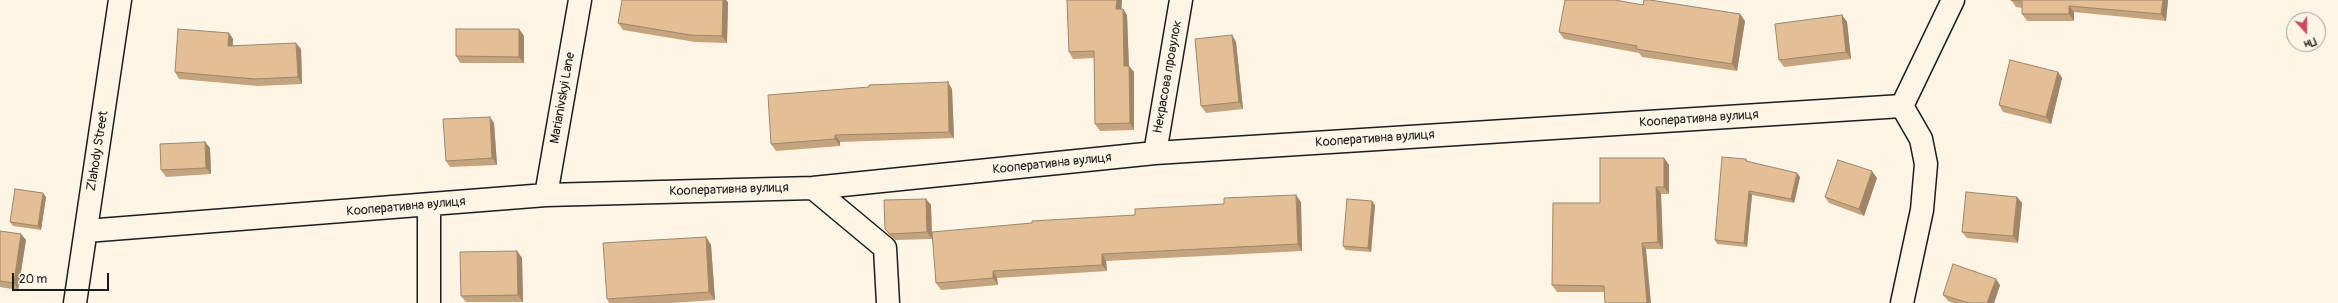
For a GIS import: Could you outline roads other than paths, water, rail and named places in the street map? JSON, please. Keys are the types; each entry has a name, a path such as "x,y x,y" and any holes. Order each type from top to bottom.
{"street":[{"name":"Zlahody Street","path":"75,303 120,0"},
{"name":"Marianivskyi Lane","path":"546,195 580,0"},
{"name":"Некрасова провулок","path":"1155,153 1181,0"},
{"path":"1902,303 1922,210 1926,164 1921,139 1902,106 1953,0"},
{"name":"Кооперативна вулиця","path":"86,231 429,206 546,195 813,188 1155,153 1902,106"},
{"path":"813,188 885,248 888,303"},
{"path":"429,206 429,303"}]}
